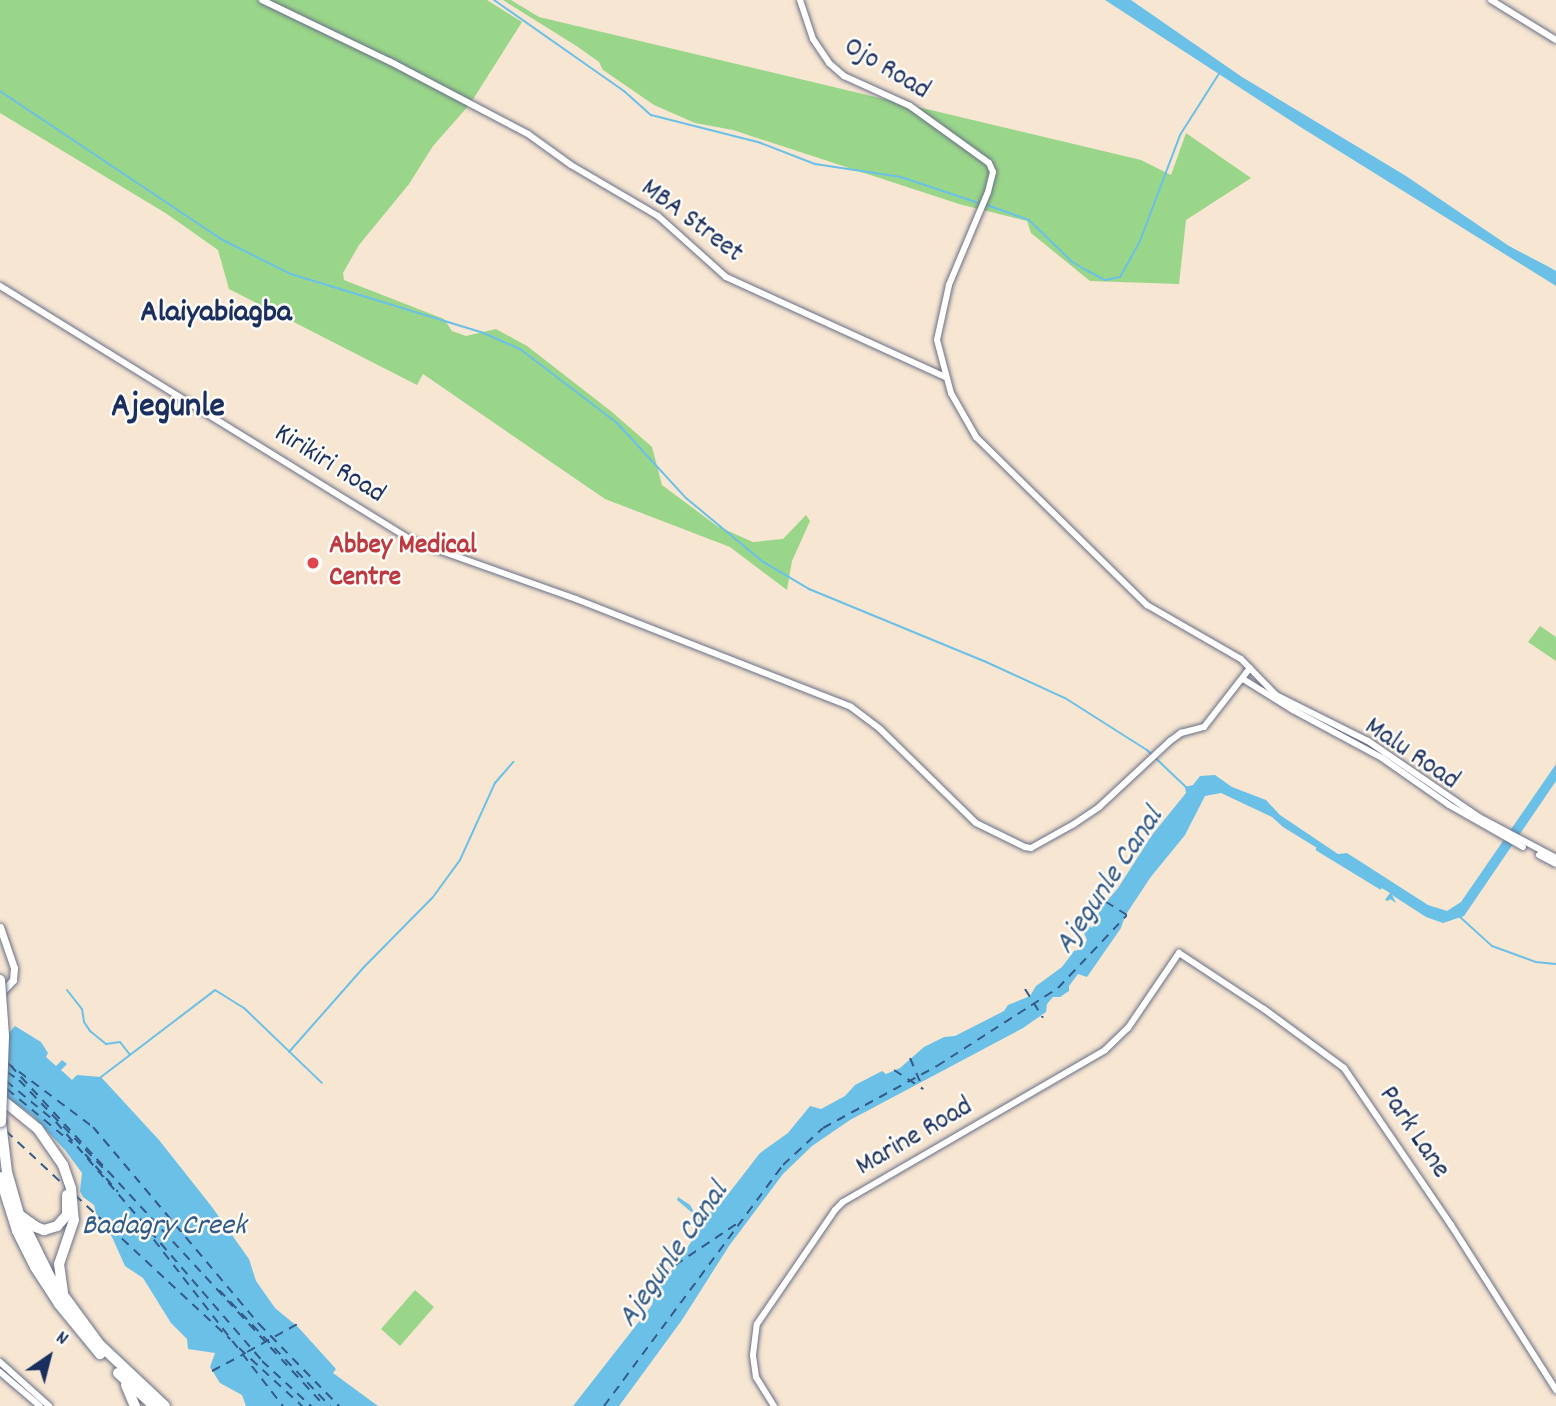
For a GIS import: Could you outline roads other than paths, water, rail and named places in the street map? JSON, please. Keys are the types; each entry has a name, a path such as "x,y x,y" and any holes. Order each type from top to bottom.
{"highway":[{"path":"0,980 4,1036 1,1122 7,1172 19,1214 36,1253 66,1302 113,1359 165,1406"},
{"path":"0,1098 38,1129 63,1165 71,1188 75,1212 59,1264 66,1302"},
{"path":"0,1104 18,1116 43,1144 55,1162 68,1199 67,1215 51,1228 36,1227 19,1214"},
{"path":"0,1177 17,1231 46,1284 73,1324 118,1373 154,1406"},
{"path":"118,1373 130,1391 135,1406"}],"main road":[{"path":"0,927 14,968 13,980 0,994"}],"street":[{"name":"MBA Street","path":"262,0 528,134 571,165 650,211 726,277 945,377"},
{"name":"Ojo Road","path":"800,0 813,39 829,63 844,76 909,106 979,154 989,163 993,172 988,192"},
{"path":"1493,0 1556,38"},
{"name":"Malu Road","path":"988,192 949,285 940,314 937,340 945,377 967,425 976,437 1133,595 1251,669 1276,695 1343,731 1503,834 1556,864"},
{"name":"Kirikiri Road","path":"0,286 413,541 660,631 851,707 880,729 976,823 1025,848 1031,848 1099,807 1160,748 1181,733 1201,728 1210,721 1246,681"},
{"path":"1246,681 1251,669"},
{"name":"Malu Road","path":"1246,681 1293,710 1343,731"},
{"name":"Malu Road","path":"1518,842 1556,858"},
{"name":"Park Lane","path":"1179,953 1344,1068 1451,1225 1556,1390"},
{"name":"Marine Road","path":"774,1406 756,1377 752,1355 757,1324 835,1210 843,1202 1043,1089 1105,1050 1128,1028 1179,953"},
{"path":"0,1362 49,1406"},
{"path":"0,1372 40,1406"}],"water":[{"path":"1105,0 1131,0 1242,77 1406,176 1509,246 1556,271 1556,286 1302,128"},
{"path":"1556,764 1556,781 1464,916 1443,923 1426,917 1392,895 1396,903 1390,899 1385,900 1390,893 1283,827 1272,817 1221,793 1205,796 1185,835 1150,878 1125,916 1121,928 1087,977 1078,974 1069,986 1069,991 1060,997 1053,997 1047,1004 1046,1012 1023,1028 850,1120 812,1146 783,1174 729,1246 682,1320 619,1406 573,1406 652,1305 657,1282 666,1271 670,1273 700,1229 695,1225 696,1216 677,1200 678,1197 690,1205 694,1212 704,1215 719,1206 760,1153 788,1133 810,1106 821,1109 845,1096 855,1085 882,1071 886,1074 900,1068 924,1047 944,1037 955,1036 1004,1011 1008,1005 1030,996 1036,986 1062,967 1074,951 1082,949 1087,940 1084,933 1087,924 1092,928 1101,908 1118,888 1152,835 1186,793 1185,787 1193,785 1200,776 1215,775 1232,787 1266,800 1280,815 1338,854 1347,853 1428,905 1447,911 1461,902"},
{"name":"Badagry Creek","path":"15,1026 41,1042 48,1053 46,1057 56,1066 62,1060 67,1064 61,1070 72,1080 77,1075 101,1077 159,1140 212,1207 249,1259 256,1281 275,1308 298,1327 336,1369 333,1373 378,1406 246,1406 242,1395 220,1383 210,1367 215,1353 188,1349 187,1339 171,1323 143,1278 125,1266 112,1237 97,1217 94,1205 83,1197 80,1191 82,1173 65,1150 32,1115 0,1093 7,1035"}],"waterway":[{"path":"494,0 624,91 651,115 758,142 815,164 901,177 981,204"},
{"path":"987,205 1029,220 1071,261 1086,270 1105,280 1120,277 1140,241 1180,135 1220,72"},
{"path":"0,91 221,239 291,274 481,332 520,349 617,423 686,498 762,561 809,589 984,661 1065,698 1147,750 1186,787"},
{"path":"289,1052 364,967 433,897 460,860 495,783 513,762"},
{"name":"Ajegunle Canal","path":"1318,849 1380,887"},
{"path":"1460,917 1492,946 1536,962 1556,964"},
{"path":"67,990 82,1009 84,1022 90,1031 106,1044 120,1042 130,1055"},
{"path":"101,1077 215,990 244,1008 322,1083"}],"place":[{"name":"Abbey Medical Centre","path":"313,563"}],"district":[{"name":"Alaiyabiagba","path":"216,314"},
{"name":"Ajegunle","path":"168,408"}]}
